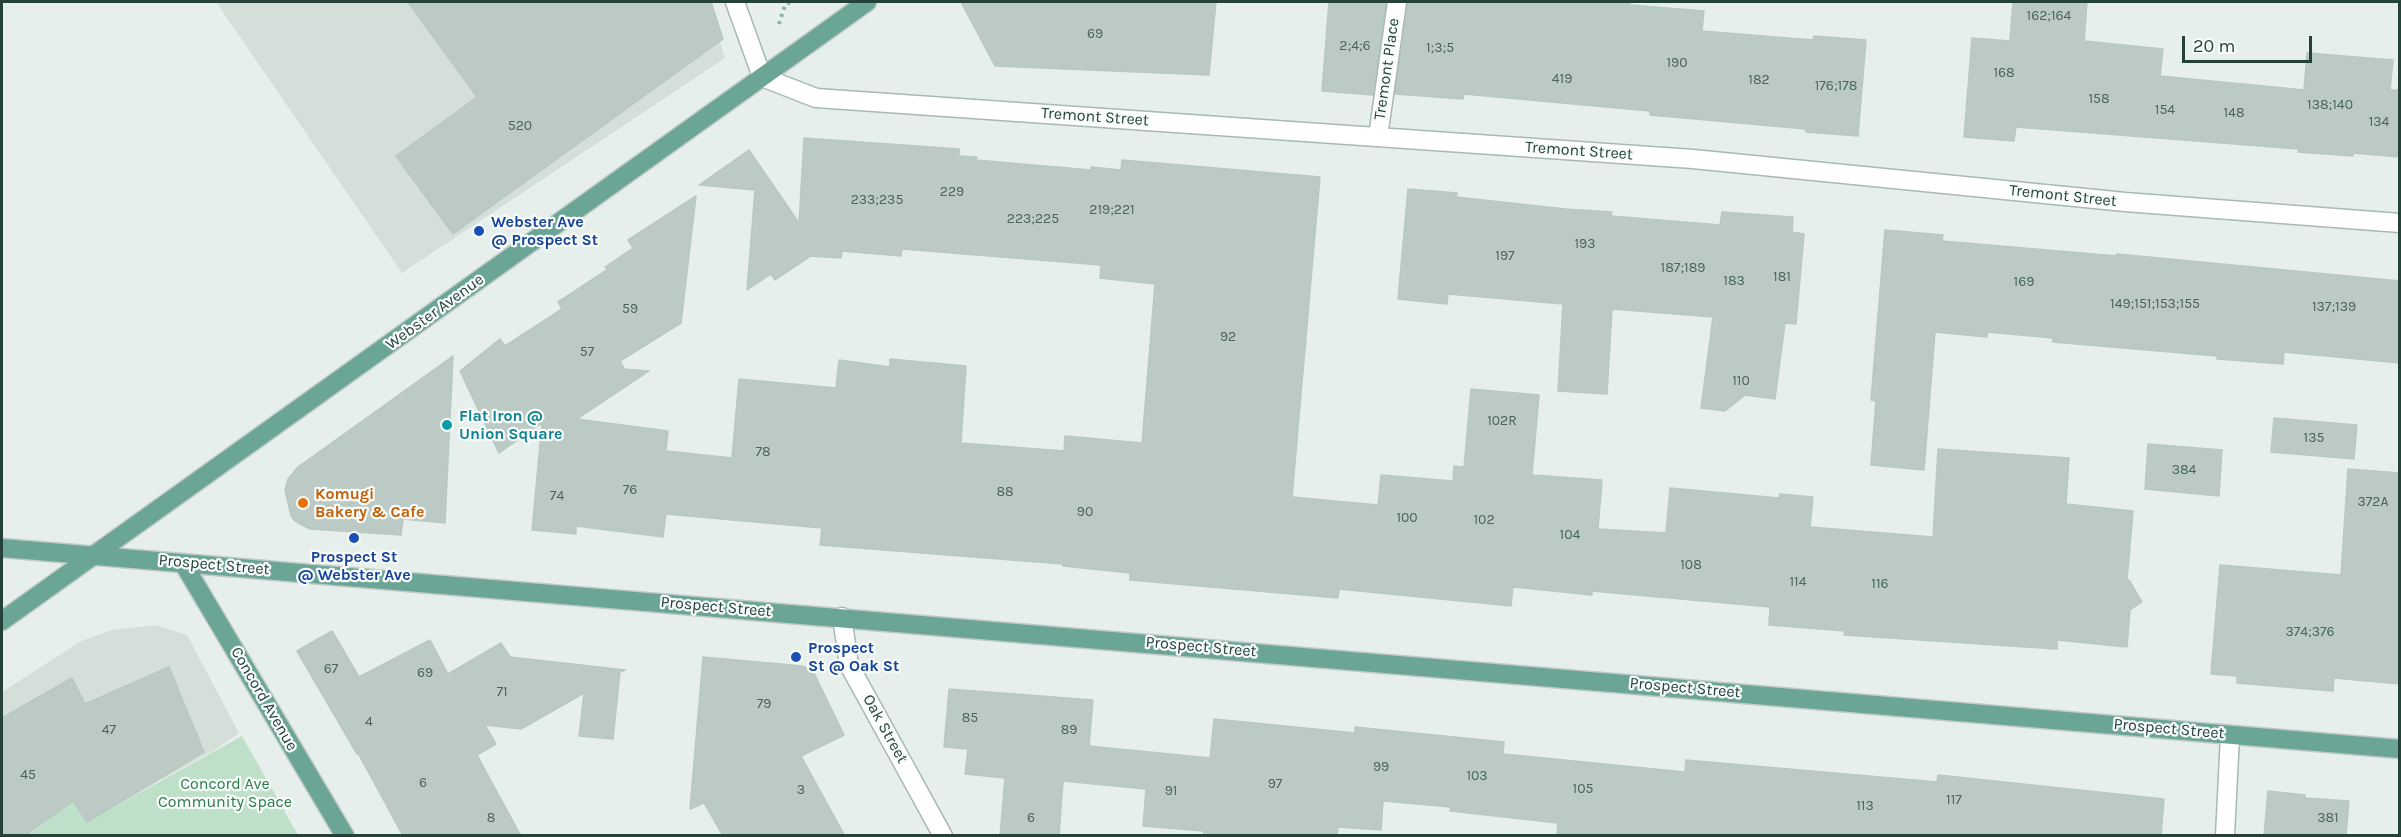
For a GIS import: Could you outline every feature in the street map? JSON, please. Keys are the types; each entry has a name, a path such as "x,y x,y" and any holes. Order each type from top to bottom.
{"main road":[{"name":"Webster Avenue","path":"2,621 867,2"},
{"name":"Prospect Street","path":"2,548 2400,749"},
{"name":"Concord Avenue","path":"183,563 345,836"}],"street":[{"path":"735,2 762,77"},
{"name":"Tremont Place","path":"1378,137 1397,2"},
{"name":"Tremont Street","path":"762,77 816,98 1693,159 2125,202 2400,224"},
{"name":"Oak Street","path":"842,617 849,664 943,836"},
{"path":"2225,836 2230,735"}],"shaded area":[{"path":"216,2 708,2 725,58 402,273"},
{"path":"156,625 187,635 239,733 216,749 87,822 73,801 27,835 2,835 2,692 81,641 112,630"}],"green space":[{"name":"Concord Ave Community Space","path":"242,736 298,835 27,836 73,801 87,822"}],"building":[{"path":"408,2 711,2 723,39 453,234 396,156 477,97"},
{"path":"961,2 1216,2 1209,75 995,66"},
{"path":"1329,2 1386,2 1373,95 1322,91"},
{"path":"1408,2 1630,2 1630,5 1704,11 1702,31 1813,40 1814,36 1866,40 1858,136 1650,115 1650,111 1464,94 1463,99 1395,94"},
{"path":"2013,2 2087,2 2084,41 2163,49 2160,76 2304,90 2307,53 2393,60 2390,90 2400,90 2400,157 2298,152 2299,149 2016,127 2014,141 1964,137 1972,38 2010,41"},
{"path":"804,138 959,149 959,156 977,157 976,160 1091,170 1091,167 1121,170 1122,160 1320,177 1292,497 1378,505 1381,475 1453,481 1454,466 1464,467 1471,389 1539,395 1532,475 1602,480 1598,529 1666,533 1670,488 1779,498 1780,494 1813,497 1810,527 1933,537 1938,449 2069,458 2066,504 2133,511 2127,580 2142,602 2130,610 2127,647 2057,640 2057,649 1844,635 1845,631 1769,625 1770,607 1592,591 1592,595 1513,587 1511,606 1339,589 1338,598 1130,580 1130,573 1063,566 1063,564 820,545 822,528 666,514 663,537 576,526 576,534 532,530 542,423 499,453 460,371 500,339 505,346 562,309 558,302 607,270 605,267 633,248 628,240 696,196 681,323 620,361 624,368 622,369 649,371 577,419 668,431 666,451 732,458 739,379 836,388 839,360 890,367 890,359 966,366 961,443 1064,451 1065,436 1142,443 1155,284 1100,278 1101,265 902,249 901,256 842,251 841,258 811,256 775,280 771,274 747,290 755,190 699,185 749,150 799,223"},
{"path":"1408,189 1457,193 1456,197 1612,212 1611,216 1720,225 1722,212 1793,217 1792,232 1804,234 1796,324 1785,323 1775,399 1745,395 1725,411 1701,408 1713,317 1612,309 1607,394 1558,391 1563,304 1448,294 1447,304 1398,299"},
{"path":"1885,230 1943,235 1942,241 2117,256 2117,254 2400,281 2400,363 2284,352 2283,364 2053,342 2053,338 1987,332 1987,337 1935,332 1924,470 1871,465 1876,401 1871,400"},
{"name":"Flat Iron @ Union Square","path":"453,356 445,523 403,519 401,535 310,529 295,521 291,516 285,490 288,479 298,467"},
{"path":"2274,418 2357,425 2354,459 2271,452"},
{"path":"2148,444 2222,450 2219,496 2145,489"},
{"path":"2348,469 2400,473 2400,684 2334,678 2333,691 2237,683 2237,676 2211,674 2220,565 2341,575"},
{"path":"332,631 359,677 430,640 448,674 501,643 510,657 625,670 620,672 613,739 579,736 584,693 521,729 485,725 496,744 477,755 521,836 403,836 358,753 297,651"},
{"path":"703,657 802,666 813,671 844,735 801,756 845,836 723,836 704,803 690,809"},
{"path":"169,667 204,752 87,822 73,801 25,836 2,836 2,718 72,678 85,704"},
{"path":"949,689 1093,700 1089,746 1210,758 1214,719 1355,733 1355,727 1504,742 1503,754 1685,772 1686,760 1937,782 1938,775 2164,799 2161,836 1557,836 1558,823 1450,811 1451,807 1383,801 1381,830 1338,827 1337,836 1203,836 1204,831 1143,826 1146,789 1063,781 1059,836 1000,836 1005,778 965,774 968,749 944,747"},
{"path":"2268,791 2305,795 2305,798 2349,801 2346,836 2264,836"}],"place":[{"name":"Webster Ave @ Prospect St","path":"479,231"},
{"name":"Flat Iron @ Union Square","path":"447,425"},
{"name":"Komugi Bakery & Cafe","path":"303,503"},
{"name":"Prospect St @ Webster Ave","path":"354,538"},
{"name":"Prospect St @ Oak St","path":"796,657"}]}
